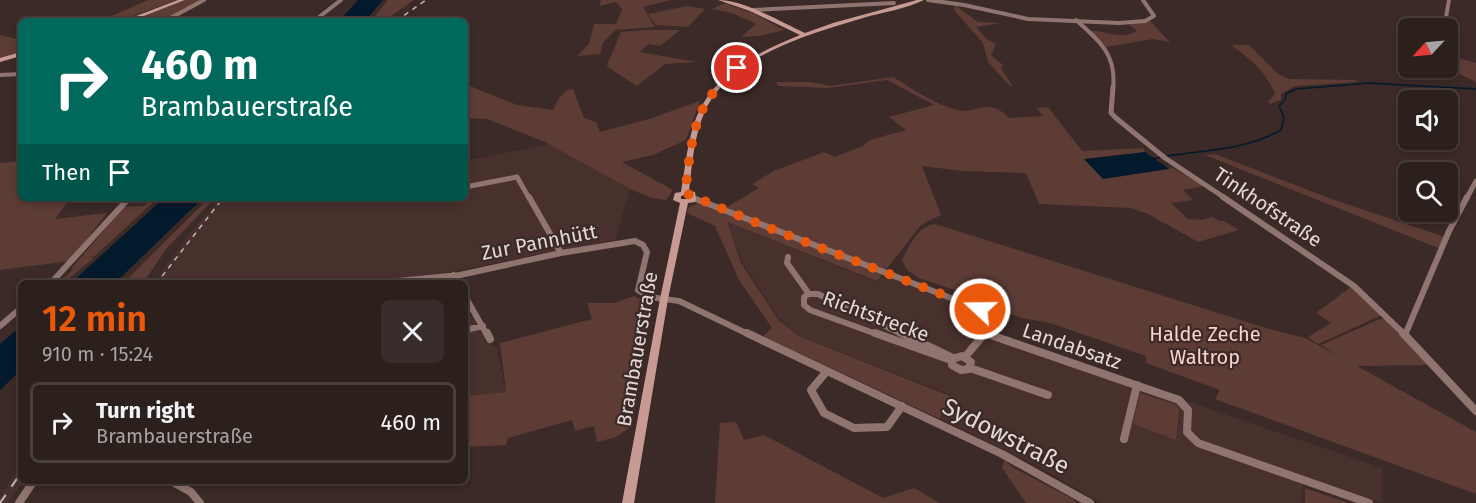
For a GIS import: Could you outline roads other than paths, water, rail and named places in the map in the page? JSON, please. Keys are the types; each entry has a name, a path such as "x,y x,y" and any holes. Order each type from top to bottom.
{"main road":[{"path":"134,18 183,0"},
{"path":"720,0 752,10 805,35"},
{"path":"684,202 693,198 692,194 685,193 694,140 706,102 737,68 766,51 805,35 922,0"},
{"path":"782,25 805,35"},
{"path":"799,31 818,31"},
{"path":"0,60 18,55"},
{"name":"Brambauerstraße","path":"628,503 664,299 684,202 676,198 685,193"}],"street":[{"path":"171,18 204,0"},
{"path":"318,18 341,0"},
{"path":"928,0 964,4 1028,19 1119,23 1145,21 1154,16 1143,0"},
{"path":"1446,18 1449,0"},
{"path":"752,10 894,3"},
{"name":"Tinkhofstraße","path":"1076,20 1111,58 1114,76 1111,113 1116,118 1165,158 1354,286 1405,335 1476,411"},
{"path":"0,75 18,74"},
{"path":"468,186 517,177 561,253"},
{"path":"1405,335 1449,231 1476,181"},
{"path":"693,198 987,312 990,320 985,333 965,357 971,362 970,368"},
{"path":"55,280 74,263 111,216 126,201"},
{"name":"Zur Pannhütt","path":"410,280 453,276 561,253 635,241 644,245 646,252 638,290 643,295 664,299"},
{"name":"Richtstrecke","path":"788,257 787,263 809,294"},
{"path":"453,276 456,280"},
{"name":"Richtstrecke","path":"952,359 818,294 809,294 803,301 810,310 952,359 965,357"},
{"name":"Sydowstraße","path":"664,299 679,302 1002,453 1090,503"},
{"path":"468,301 490,339"},
{"path":"0,326 18,311"},
{"path":"468,329 483,326"},
{"name":"Landabsatz","path":"985,333 1186,404 1188,410 1186,432 1197,443 1369,503"},
{"name":"Richtstrecke","path":"952,359 952,365 958,370 970,368 1048,395"},
{"path":"827,371 811,390 824,413 854,428 887,427 902,406"},
{"path":"1124,439 1137,385"},
{"path":"19,503 32,484"},
{"path":"177,484 191,492 200,503"}],"water":[{"path":"358,0 383,0 368,18 342,18"},
{"path":"1145,152 1169,169 1103,179 1084,159"},
{"path":"161,201 200,201 118,280 74,280"},
{"path":"18,329 18,373 0,390 0,344"}],"waterway":[{"path":"1167,156 1253,142 1281,130 1284,118 1279,106 1285,100 1286,94 1296,89 1369,83 1476,89"},
{"path":"1154,159 1161,157"}],"railway":[{"path":"400,18 426,0"},
{"path":"159,280 221,201"},
{"path":"0,503 18,477"}],"park label":[{"name":"Halde Zeche Waltrop","path":"1205,346"}]}
